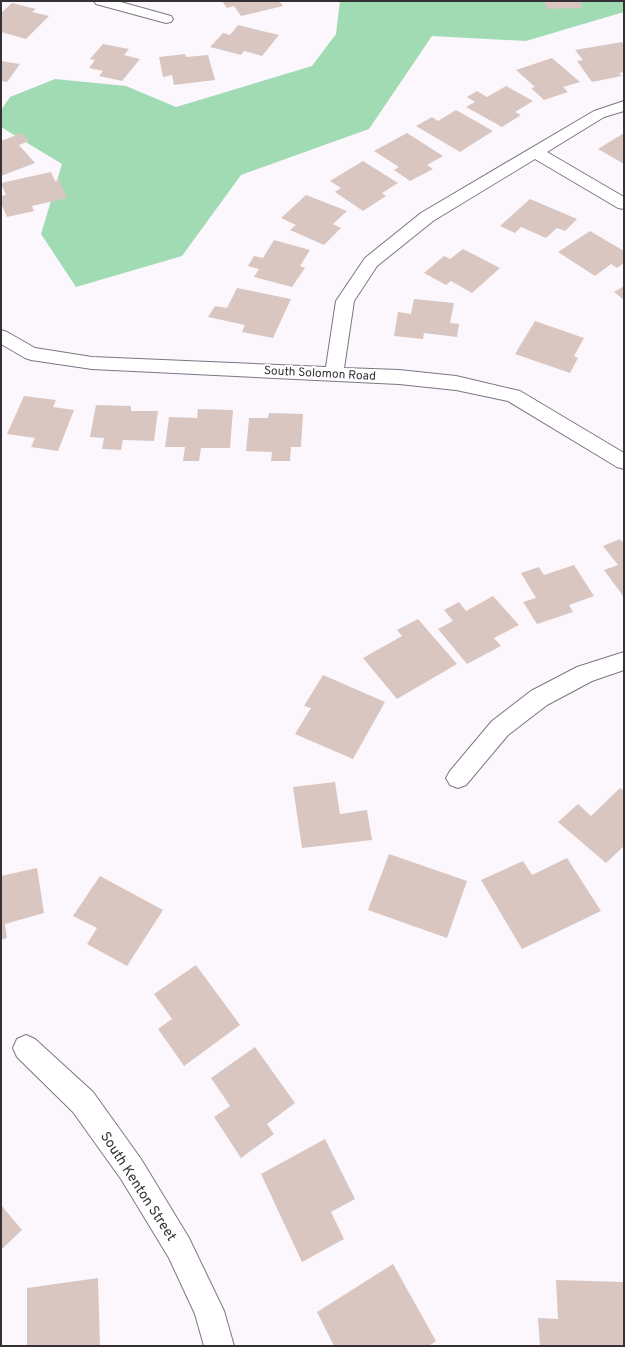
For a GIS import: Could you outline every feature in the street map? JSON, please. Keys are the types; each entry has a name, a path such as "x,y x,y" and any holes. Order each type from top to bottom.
{"street":[{"path":"101,1 166,19"},
{"path":"334,374 345,302 371,262 427,217 600,114 624,106"},
{"path":"535,152 624,204"},
{"name":"South Solomon Road","path":"1,336 31,354 92,363 399,377 456,383 513,396 624,462"},
{"path":"458,778 500,728 539,698 585,674 624,661"},
{"name":"South Kenton Street","path":"26,1048 82,1102 131,1169 179,1248 209,1311 219,1346"}],"green space":[{"path":"340,1 624,1 624,12 526,41 432,36 369,129 241,175 182,256 76,287 41,234 62,164 1,127 1,110 10,97 55,79 126,86 176,107 312,66 336,34"}],"building":[{"path":"222,1 279,1 283,6 241,16 234,6 227,8"},
{"path":"544,1 580,1 582,8 547,9"},
{"path":"12,3 36,9 32,12 49,16 26,39 1,32 1,13"},
{"path":"238,25 279,35 262,56 244,51 241,55 210,47 223,33 230,35"},
{"path":"622,42 624,45 624,72 619,73 622,76 592,82 577,61 583,60 575,50"},
{"path":"103,44 129,49 124,55 140,59 122,81 99,76 103,71 89,68 95,60 90,59"},
{"path":"185,54 186,57 208,55 215,80 174,85 172,75 163,77 159,57"},
{"path":"552,58 580,82 563,87 568,92 544,100 531,88 535,87 516,70"},
{"path":"1,61 20,64 7,82 1,81"},
{"path":"506,86 533,101 515,112 521,115 502,127 466,107 475,102 467,97 477,91 487,97"},
{"path":"456,110 493,131 460,152 416,126 432,117 438,121"},
{"path":"22,133 29,141 19,145 35,163 1,176 1,141"},
{"path":"407,133 443,156 427,165 433,169 410,181 394,170 399,167 374,151"},
{"path":"624,133 624,164 598,149"},
{"path":"363,161 398,183 382,193 386,196 363,211 335,192 341,188 330,181"},
{"path":"51,172 55,181 59,180 67,198 32,206 34,211 7,217 1,203 1,196 6,195 1,183"},
{"path":"306,195 347,211 333,224 341,228 324,245 290,230 296,225 281,218"},
{"path":"530,199 577,219 565,231 557,228 546,238 521,227 515,233 500,226"},
{"path":"590,231 624,251 624,263 617,268 611,264 595,276 558,252"},
{"path":"274,240 310,250 300,266 305,268 292,287 254,277 259,269 248,266 254,256 263,258"},
{"path":"463,249 500,268 472,293 451,281 446,285 424,273 444,256 450,259"},
{"path":"624,286 624,300 614,292"},
{"path":"237,288 291,299 273,338 242,332 245,325 208,317 215,306 227,308"},
{"path":"414,299 454,303 450,323 459,324 457,337 424,333 423,339 394,336 398,312 411,314"},
{"path":"535,321 584,338 574,356 578,358 570,373 515,354"},
{"path":"24,396 56,400 53,407 74,410 58,451 31,447 35,438 7,434"},
{"path":"96,405 131,406 131,411 158,411 154,441 123,440 121,450 102,449 104,438 90,437"},
{"path":"198,409 233,410 230,448 201,448 199,461 183,461 185,447 165,447 169,417 197,418"},
{"path":"269,413 303,414 301,447 291,447 290,461 271,461 272,452 246,451 249,418 268,418"},
{"path":"620,539 624,544 623,596 604,570 618,565 603,546"},
{"path":"574,565 594,596 569,605 573,612 537,624 523,602 536,598 521,573 539,567 544,575"},
{"path":"493,596 519,625 494,638 501,646 467,664 438,629 453,621 444,610 459,602 466,611"},
{"path":"418,619 457,664 397,699 363,658 402,636 397,630"},
{"path":"323,675 385,702 353,759 295,734 311,708 304,706"},
{"path":"335,782 340,814 367,810 372,840 302,848 293,787"},
{"path":"620,788 624,791 624,846 606,863 558,822 578,804 591,816"},
{"path":"389,854 467,881 447,938 368,910"},
{"path":"567,858 601,911 522,949 481,880 523,861 532,875"},
{"path":"37,868 44,913 5,924 7,938 1,940 1,876"},
{"path":"100,876 163,910 127,966 87,944 97,928 73,916"},
{"path":"196,965 240,1025 184,1066 158,1029 172,1019 154,994"},
{"path":"255,1047 295,1103 267,1124 274,1134 241,1158 214,1117 230,1106 211,1078"},
{"path":"325,1139 355,1199 331,1212 344,1239 302,1262 261,1174"},
{"path":"1,1205 22,1230 1,1250"},
{"path":"393,1264 436,1341 429,1346 334,1346 317,1312"},
{"path":"98,1278 100,1346 27,1346 27,1288"},
{"path":"556,1280 624,1282 624,1346 540,1346 538,1318 558,1319"}]}
